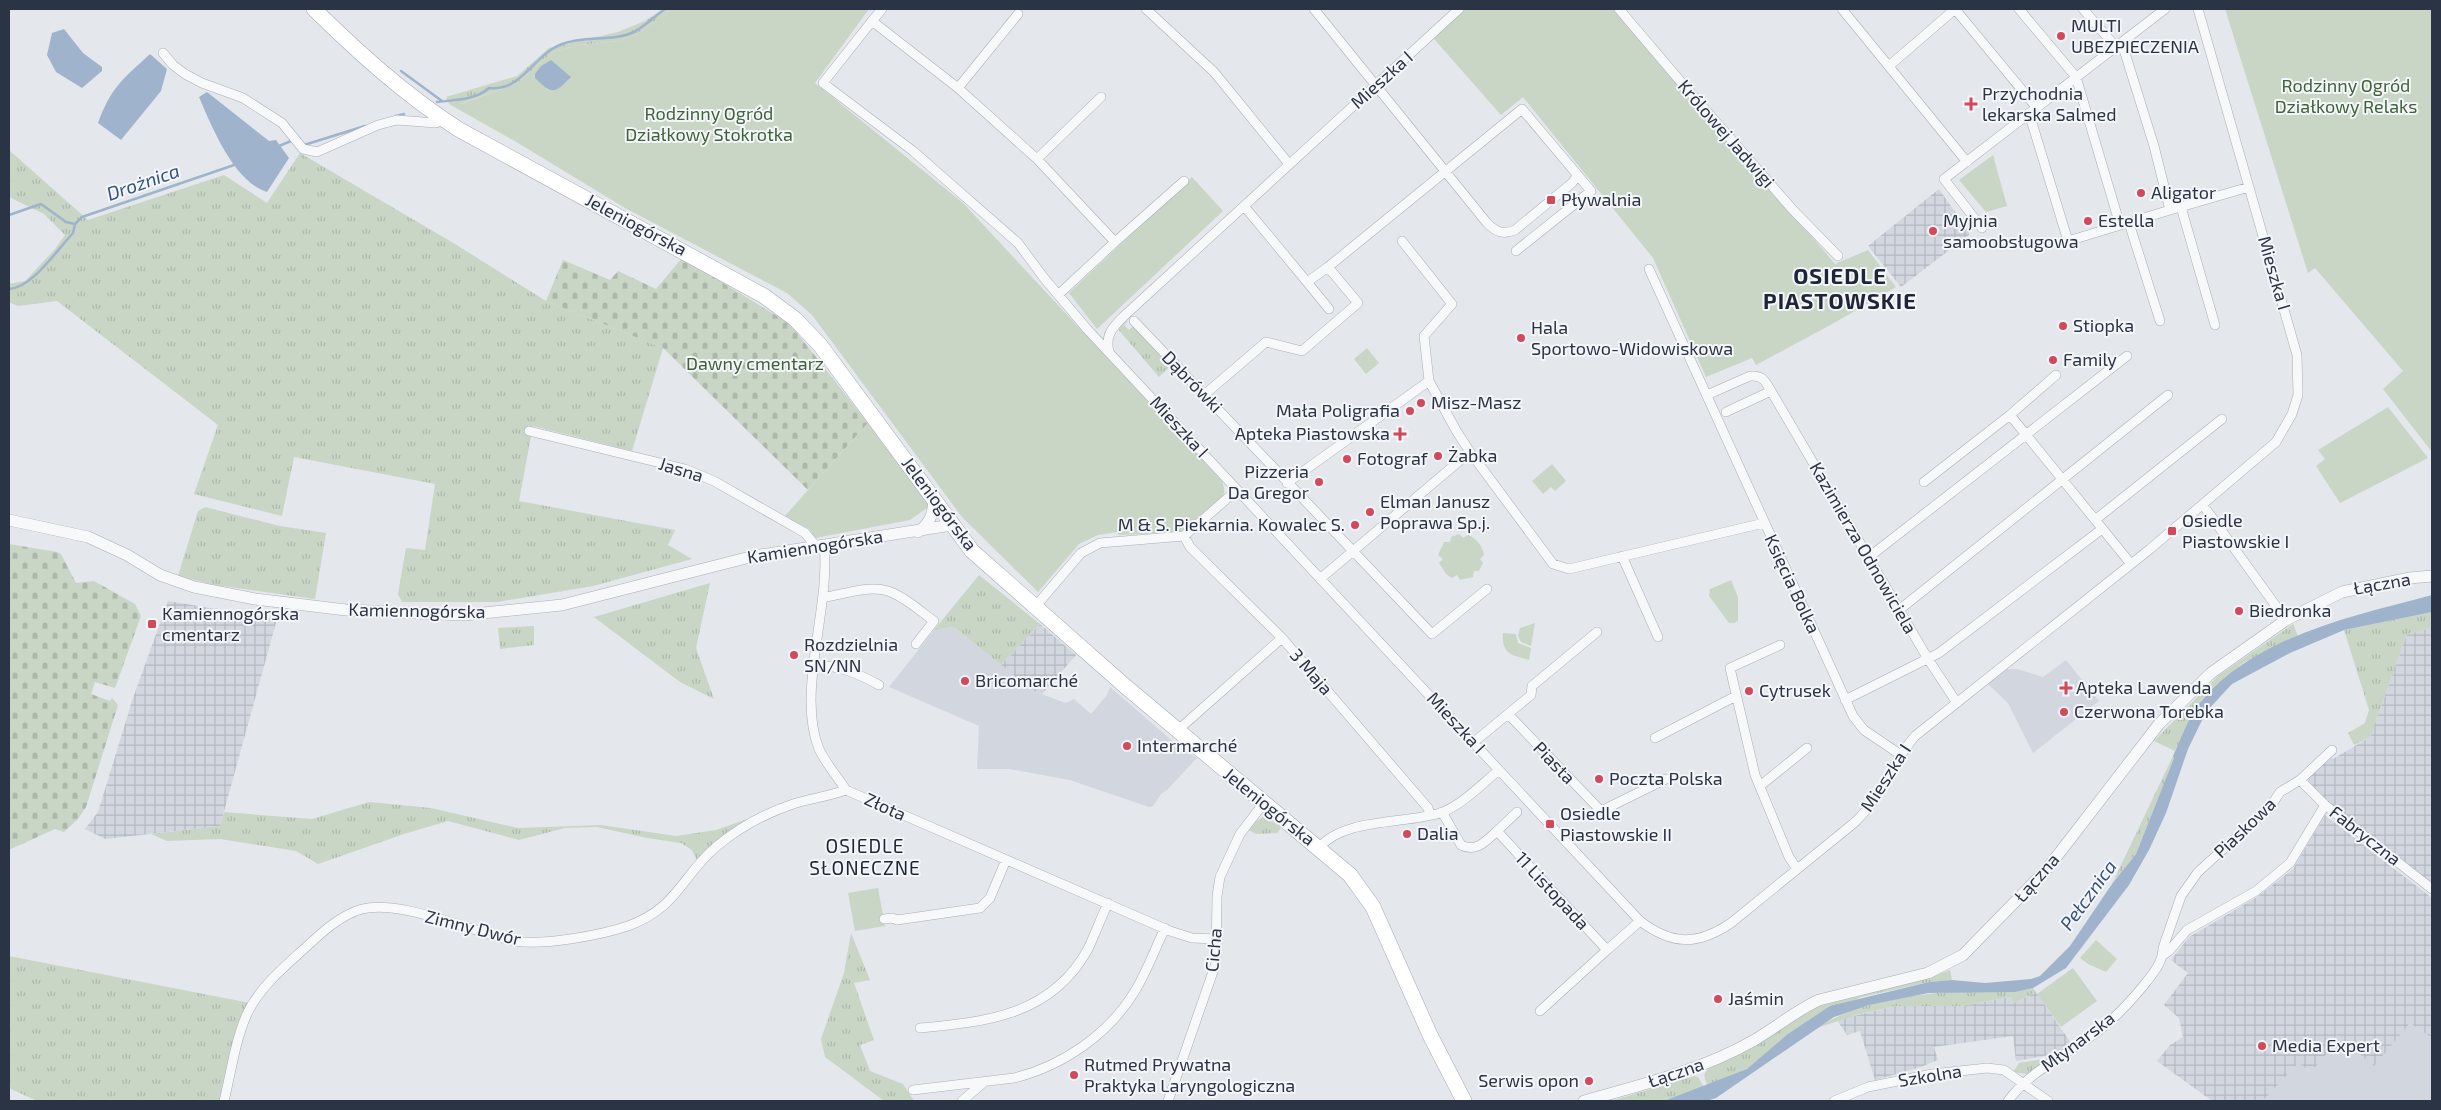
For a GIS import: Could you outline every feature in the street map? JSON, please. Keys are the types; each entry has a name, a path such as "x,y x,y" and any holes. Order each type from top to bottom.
{"main road":[{"name":"Jeleniogórska","path":"314,9 373,66 442,119 705,262 779,305 795,319 820,346 972,551 1263,804 1350,875 1373,907 1430,1035 1464,1101"}],"street":[{"path":"882,9 823,83 913,151 1018,243 1058,295 1109,352"},
{"path":"1146,9 1214,72 1289,164"},
{"path":"1314,9 1493,229 1507,234 1515,230 1566,188 1577,176"},
{"name":"Mieszka I","path":"1459,9 1112,328 1108,337 1109,352 1640,921 1654,932 1685,941 1702,939 1717,933 1731,924 1869,809 1901,755 1915,736 2132,564 2203,505 2276,442 2292,414 2299,389 2299,368 2294,340 2198,9"},
{"name":"Królowej Jadwigi","path":"1620,9 1680,82 1793,210 1838,256"},
{"path":"1842,9 1967,162"},
{"path":"1889,66 1955,9 2033,110 2068,241 2249,187"},
{"path":"2019,9 2076,77 2124,224 2160,321"},
{"path":"2083,9 2114,46 2123,48 2126,54 2154,146 2170,210"},
{"path":"1982,228 1944,179 2114,46 2165,9"},
{"path":"958,88 1018,14"},
{"path":"872,21 958,88 1036,159 1115,242"},
{"path":"164,53 173,65 185,74 202,83 243,98 282,123 303,149 317,152 378,125 397,120 436,123 442,119"},
{"path":"1036,159 1101,98"},
{"path":"1307,282 1522,110 1591,191 1516,251"},
{"path":"1058,295 1184,182"},
{"path":"1244,206 1329,309"},
{"path":"2181,207 2215,325"},
{"path":"1402,241 1452,304 1424,336 1429,382 1470,452 1553,564 1569,569 1764,523"},
{"path":"1204,394 1266,342 1302,351 1358,303 1328,267"},
{"name":"Księcia Bolka","path":"1649,270 1845,700 1864,730 1901,755"},
{"name":"Dąbrówki","path":"1134,321 1353,552"},
{"path":"1869,557 2128,356"},
{"path":"1707,396 1750,376 1757,375 1765,381 1771,391 1726,412"},
{"path":"1924,482 2010,416 2056,375"},
{"path":"1288,483 1429,382"},
{"name":"Kazimierza Odnowiciela","path":"1771,391 1928,659 1957,703"},
{"path":"1899,610 2168,395"},
{"path":"2010,416 2132,564"},
{"path":"2095,520 2222,419"},
{"name":"Jasna","path":"529,431 685,469 714,481 805,533 820,545"},
{"path":"1320,579 1470,452"},
{"path":"1035,607 1081,553 1100,543 1184,536 1237,490"},
{"path":"918,532 927,525 932,517 934,500"},
{"path":"2203,505 2286,620"},
{"name":"Kamiennogórska","path":"9,520 88,537 169,579 194,587 246,598 346,610 464,615 562,605 715,564 820,545 918,532 952,525"},
{"path":"1845,700 1940,653 2102,529"},
{"name":"3 Maja","path":"1184,536 1190,547 1282,638 1428,808 1430,815"},
{"name":"Złota","path":"820,545 823,598 811,709 813,729 825,761 846,790 1165,928 1192,938 1217,939"},
{"path":"1353,552 1432,634 1487,589"},
{"path":"1622,556 1658,637"},
{"name":"Łączna","path":"1584,1101 1706,1064 1751,1042 1819,1000 1928,973 1963,955 2047,869 2159,724 2211,674 2286,620 2342,592 2410,578 2432,576"},
{"path":"823,598 870,590 887,591 900,596 934,621 916,644"},
{"path":"1474,742 1531,695 1532,686 1597,632"},
{"path":"1178,730 1282,638"},
{"path":"1780,645 1730,668 1750,759 1789,857 1797,869"},
{"path":"815,665 843,668 857,673 879,686"},
{"path":"1655,738 1736,696"},
{"name":"Piasta","path":"1508,714 1601,811 1666,779"},
{"path":"1760,786 1807,748"},
{"name":"Piaskowa","path":"2163,955 2163,948 2181,896 2198,872 2270,806 2280,792 2300,780 2332,750"},
{"path":"1319,848 1335,835 1353,828 1442,812 1456,805 1499,770"},
{"name":"Fabryczna","path":"2300,780 2325,805 2432,889"},
{"name":"Zimny Dwór","path":"224,1101 240,1038 252,1005 267,985 310,942 354,913 370,908 398,910 524,942 565,939 616,929 645,918 668,904 708,854 750,824 796,803 846,790"},
{"name":"Cicha","path":"1168,1101 1213,973 1217,952 1217,896 1220,877 1240,834 1263,804"},
{"path":"2163,955 2169,951 2187,930 2256,891 2286,867 2296,855 2325,805"},
{"path":"1442,812 1461,845 1466,847 1479,846 1517,812"},
{"name":"11 Listopada","path":"1497,831 1607,950"},
{"path":"884,919 892,918 897,920 980,908 990,898 1006,860"},
{"path":"920,1028 998,1018 1040,1000 1066,979 1076,967 1088,949 1108,903"},
{"path":"2173,918 2179,928 2187,930"},
{"path":"1540,1011 1640,921"},
{"path":"913,1090 1014,1078 1044,1068 1076,1050 1106,1027 1134,992 1165,928"},
{"name":"Młynarska","path":"2008,1101 2024,1084 2099,1030 2137,993 2153,974 2163,955"},
{"name":"Szkolna","path":"1834,1101 1868,1087 1932,1074 1988,1068 2004,1070 2048,1101"},
{"path":"962,1101 983,1082"}],"shaded area":[{"path":"1939,189 1969,232 1969,235 1901,287 1868,246"},
{"path":"168,601 277,619 220,826 105,839 85,829 98,812 133,698"},
{"path":"1040,624 1076,655 1042,694 1033,691 1001,665"},
{"path":"954,627 1033,691 1066,703 1074,699 1091,714 1107,695 1110,687 1183,750 1197,758 1161,794 1153,806 1149,807 1070,780 1009,769 977,769 979,726 889,687 934,630"},
{"path":"2432,628 2432,883 2331,804 2308,781 2309,776 2332,757 2333,759 2370,737 2407,634"},
{"path":"2066,660 2099,701 2033,753 2008,703 1988,684 2007,669 2017,669 2043,677"},
{"path":"2325,815 2432,898 2432,1038 2410,1023 2374,1066 2337,1035 2325,1049 2328,1052 2311,1072 2298,1063 2263,1101 2212,1101 2157,1061 2170,1045 2183,1037 2179,1018 2164,1005 2188,973 2171,960 2189,937 2257,897 2293,869"},
{"path":"2036,992 2071,1043 2055,1054 2016,1061 2013,1036 1934,1047 1938,1060 1918,1068 1875,1080 1860,1031 1847,1035 1837,1020 1895,1006 1961,1006 2011,997 2014,1003"},
{"path":"2410,1023 2432,1038 2432,1101 2263,1101 2298,1063 2310,1072 2328,1052 2325,1049 2337,1035"}],"green space":[{"path":"663,9 671,9 646,29 619,41 580,45 553,52 519,82 460,104 449,104 446,97 517,76 549,48 618,32 645,21"},
{"name":"Rodzinny Ogród Działkowy Stokrotka","path":"671,9 869,9 815,83 963,203 1222,481 1224,493 1222,498 1212,509 1180,532 1119,535 1117,532 1098,535 1079,544 1038,592 962,517 812,315 787,293 625,208 518,143 449,104 461,104 519,82 553,52 580,45 619,41 646,29"},
{"path":"1461,9 1621,9 1835,264 1868,250 1896,287 1756,365 1752,358 1706,377 1653,258 1523,97 1501,115 1434,39"},
{"name":"Rodzinny Ogród Działkowy Relaks","path":"2225,9 2432,9 2432,452 2383,389 2403,371 2315,268 2308,273"},
{"path":"9,150 88,220 224,175 267,203 300,153 455,244 546,301 663,348 632,451 533,426 519,501 675,530 668,545 692,559 593,586 497,602 402,602 398,594 406,548 425,550 435,484 294,457 282,516 194,494 218,425 57,301 18,306 9,302 9,284 25,281 55,249 65,235 44,214 9,197"},
{"path":"1993,155 2007,206 1986,212 1959,180"},
{"path":"1192,177 1223,211 1097,329 1069,293"},
{"name":"Dawny cmentarz","path":"682,258 790,324 868,423 808,490 663,348 546,301 563,260 610,280 618,271 656,289"},
{"path":"1126,320 1128,321 1124,325 1129,330 1133,326 1171,366 1159,377 1117,328"},
{"path":"1367,348 1379,363 1366,374 1354,359"},
{"path":"2388,407 2428,458 2340,503 2316,466 2325,459 2318,450"},
{"path":"868,423 930,506 910,520 815,538 809,529 784,517"},
{"path":"1552,464 1566,481 1555,491 1551,487 1543,494 1532,481"},
{"path":"205,507 280,526 326,533 315,599 215,585 178,576 198,511"},
{"path":"1459,534 1463,538 1468,535 1474,538 1482,548 1484,555 1480,559 1483,563 1479,571 1474,571 1473,577 1460,580 1457,575 1452,578 1446,574 1439,563 1443,559 1438,555 1444,542 1450,542 1451,537"},
{"path":"9,544 61,554 76,583 94,581 135,604 141,616 115,688 95,682 91,694 110,701 112,698 118,705 86,807 78,819 64,832 55,829 9,850"},
{"path":"979,575 1040,624 1001,665 954,627 934,630"},
{"path":"1731,580 1738,597 1738,621 1734,623 1729,623 1709,596 1710,589"},
{"path":"710,583 696,648 714,699 680,682 594,617"},
{"path":"2432,612 2432,628 2407,634 2370,737 2354,745 2348,733 2365,723 2369,710 2344,630"},
{"path":"1535,623 1531,646 1521,642 1518,636 1520,628"},
{"path":"2293,624 2298,636 2243,663 2202,699 2175,751 2154,741 2218,676"},
{"path":"534,626 534,645 500,649 498,628"},
{"path":"1503,633 1516,634 1518,643 1531,648 1529,660 1513,655 1506,649"},
{"path":"2173,756 2174,758 2136,854 2112,884"},
{"path":"369,802 431,808 518,828 601,825 676,836 716,830 776,809 698,862 692,850 681,843 597,827 565,828 519,840 448,821 318,864 296,851 220,839 167,841 151,834 220,826 224,812 312,819"},
{"path":"1265,816 1281,828 1277,833 1256,834 1248,830 1254,822"},
{"path":"878,888 885,926 855,931 848,893"},
{"path":"851,933 870,980 854,983 874,1040 860,1045 870,1071 903,1084 914,1101 884,1101 825,1057 821,1039 844,973"},
{"path":"2096,940 2117,959 2106,972 2080,958"},
{"path":"9,956 250,1003 222,1101 37,1101 9,1088"},
{"path":"2073,968 2097,1001 2061,1027 2037,994"},
{"path":"1950,970 1952,980 1929,982 1861,997 1764,1056 1747,1069 1707,1086 1704,1075 1707,1070 1753,1047 1753,1045 1812,1008 1934,976"},
{"path":"2033,988 2036,992 2014,1003 2011,997 1961,1006 1895,1006 1856,1015 1817,1028 1853,1010 1892,999 1932,994 2010,991"},
{"path":"2050,1058 2052,1060 2027,1074 2013,1072 2019,1063"},
{"path":"1694,1076 1698,1077 1704,1087 1664,1101 1611,1101"}],"water":[{"path":"64,29 83,53 102,67 102,71 82,88 56,72 47,55 52,33"},
{"path":"150,54 167,69 161,91 121,140 98,123 108,101 119,84"},
{"path":"551,60 571,77 561,87 553,90 550,90 535,78 535,74 541,66"},
{"path":"207,92 269,141 276,140 289,158 267,192 255,186 244,177 226,152 210,123 199,97"},
{"path":"2432,595 2432,612 2344,630 2290,653 2232,684 2206,712 2188,749 2166,813 2149,850 2129,885 2066,968 2033,988 2015,992 1928,993 1869,1005 1834,1017 1716,1098 1706,1101 1664,1101 1747,1069 1788,1034 1830,1006 1929,982 1952,980 1985,983 2031,979 2040,976 2070,946 2112,884 2136,854 2174,758 2173,756 2190,719 2203,699 2226,677 2251,659 2280,644 2340,620"}],"waterway":[{"name":"Drożnica","path":"437,102 471,97 489,88 500,88 510,84 552,49 562,44 571,41 617,37 634,32 665,9"},
{"path":"401,71 442,101"},
{"name":"Drożnica","path":"396,116 404,114"},
{"name":"Drożnica","path":"304,145 365,126"},
{"name":"Drożnica","path":"279,146 291,141"},
{"name":"Drożnica","path":"9,215 41,204 66,222 75,224 82,217 237,164"},
{"path":"9,289 18,287 26,282 44,267 73,233 75,224"}],"place":[{"name":"MULTI UBEZPIECZENIA","path":"2061,36"},
{"name":"Przychodnia lekarska Salmed","path":"1971,104"},
{"name":"Aligator","path":"2141,193"},
{"name":"Pływalnia","path":"1551,200"},
{"name":"Estella","path":"2088,221"},
{"name":"Myjnia samoobsługowa","path":"1933,231"},
{"name":"Stiopka","path":"2063,326"},
{"name":"Hala Sportowo-Widowiskowa","path":"1521,338"},
{"name":"Family","path":"2053,360"},
{"name":"Misz-Masz","path":"1421,403"},
{"name":"Mała Poligrafia","path":"1410,411"},
{"name":"Apteka Piastowska","path":"1400,434"},
{"name":"Żabka","path":"1438,456"},
{"name":"Fotograf","path":"1347,459"},
{"name":"Pizzeria Da Gregor","path":"1319,482"},
{"name":"Elman Janusz Poprawa Sp.j.","path":"1370,512"},
{"name":"M & S. Piekarnia. Kowalec S.","path":"1355,525"},
{"name":"Osiedle Piastowskie I","path":"2172,531"},
{"name":"Biedronka","path":"2239,611"},
{"name":"Kamiennogórska cmentarz","path":"152,624"},
{"name":"Rozdzielnia SN/NN","path":"794,655"},
{"name":"Bricomarché","path":"965,681"},
{"name":"Apteka Lawenda","path":"2066,688"},
{"name":"Cytrusek","path":"1749,691"},
{"name":"Czerwona Torebka","path":"2064,712"},
{"name":"Intermarché","path":"1127,746"},
{"name":"Poczta Polska","path":"1599,779"},
{"name":"Osiedle Piastowskie II","path":"1550,824"},
{"name":"Dalia","path":"1407,834"},
{"name":"Jaśmin","path":"1718,999"},
{"name":"Media Expert","path":"2262,1046"},
{"name":"Rutmed Prywatna Praktyka Laryngologiczna","path":"1074,1075"},
{"name":"Serwis opon","path":"1589,1081"}],"district":[{"name":"OSIEDLE PIASTOWSKIE","path":"1840,288"},
{"name":"OSIEDLE SŁONECZNE","path":"865,857"}],"water label":[{"name":"Pełcznica","path":"2088,895"}]}
